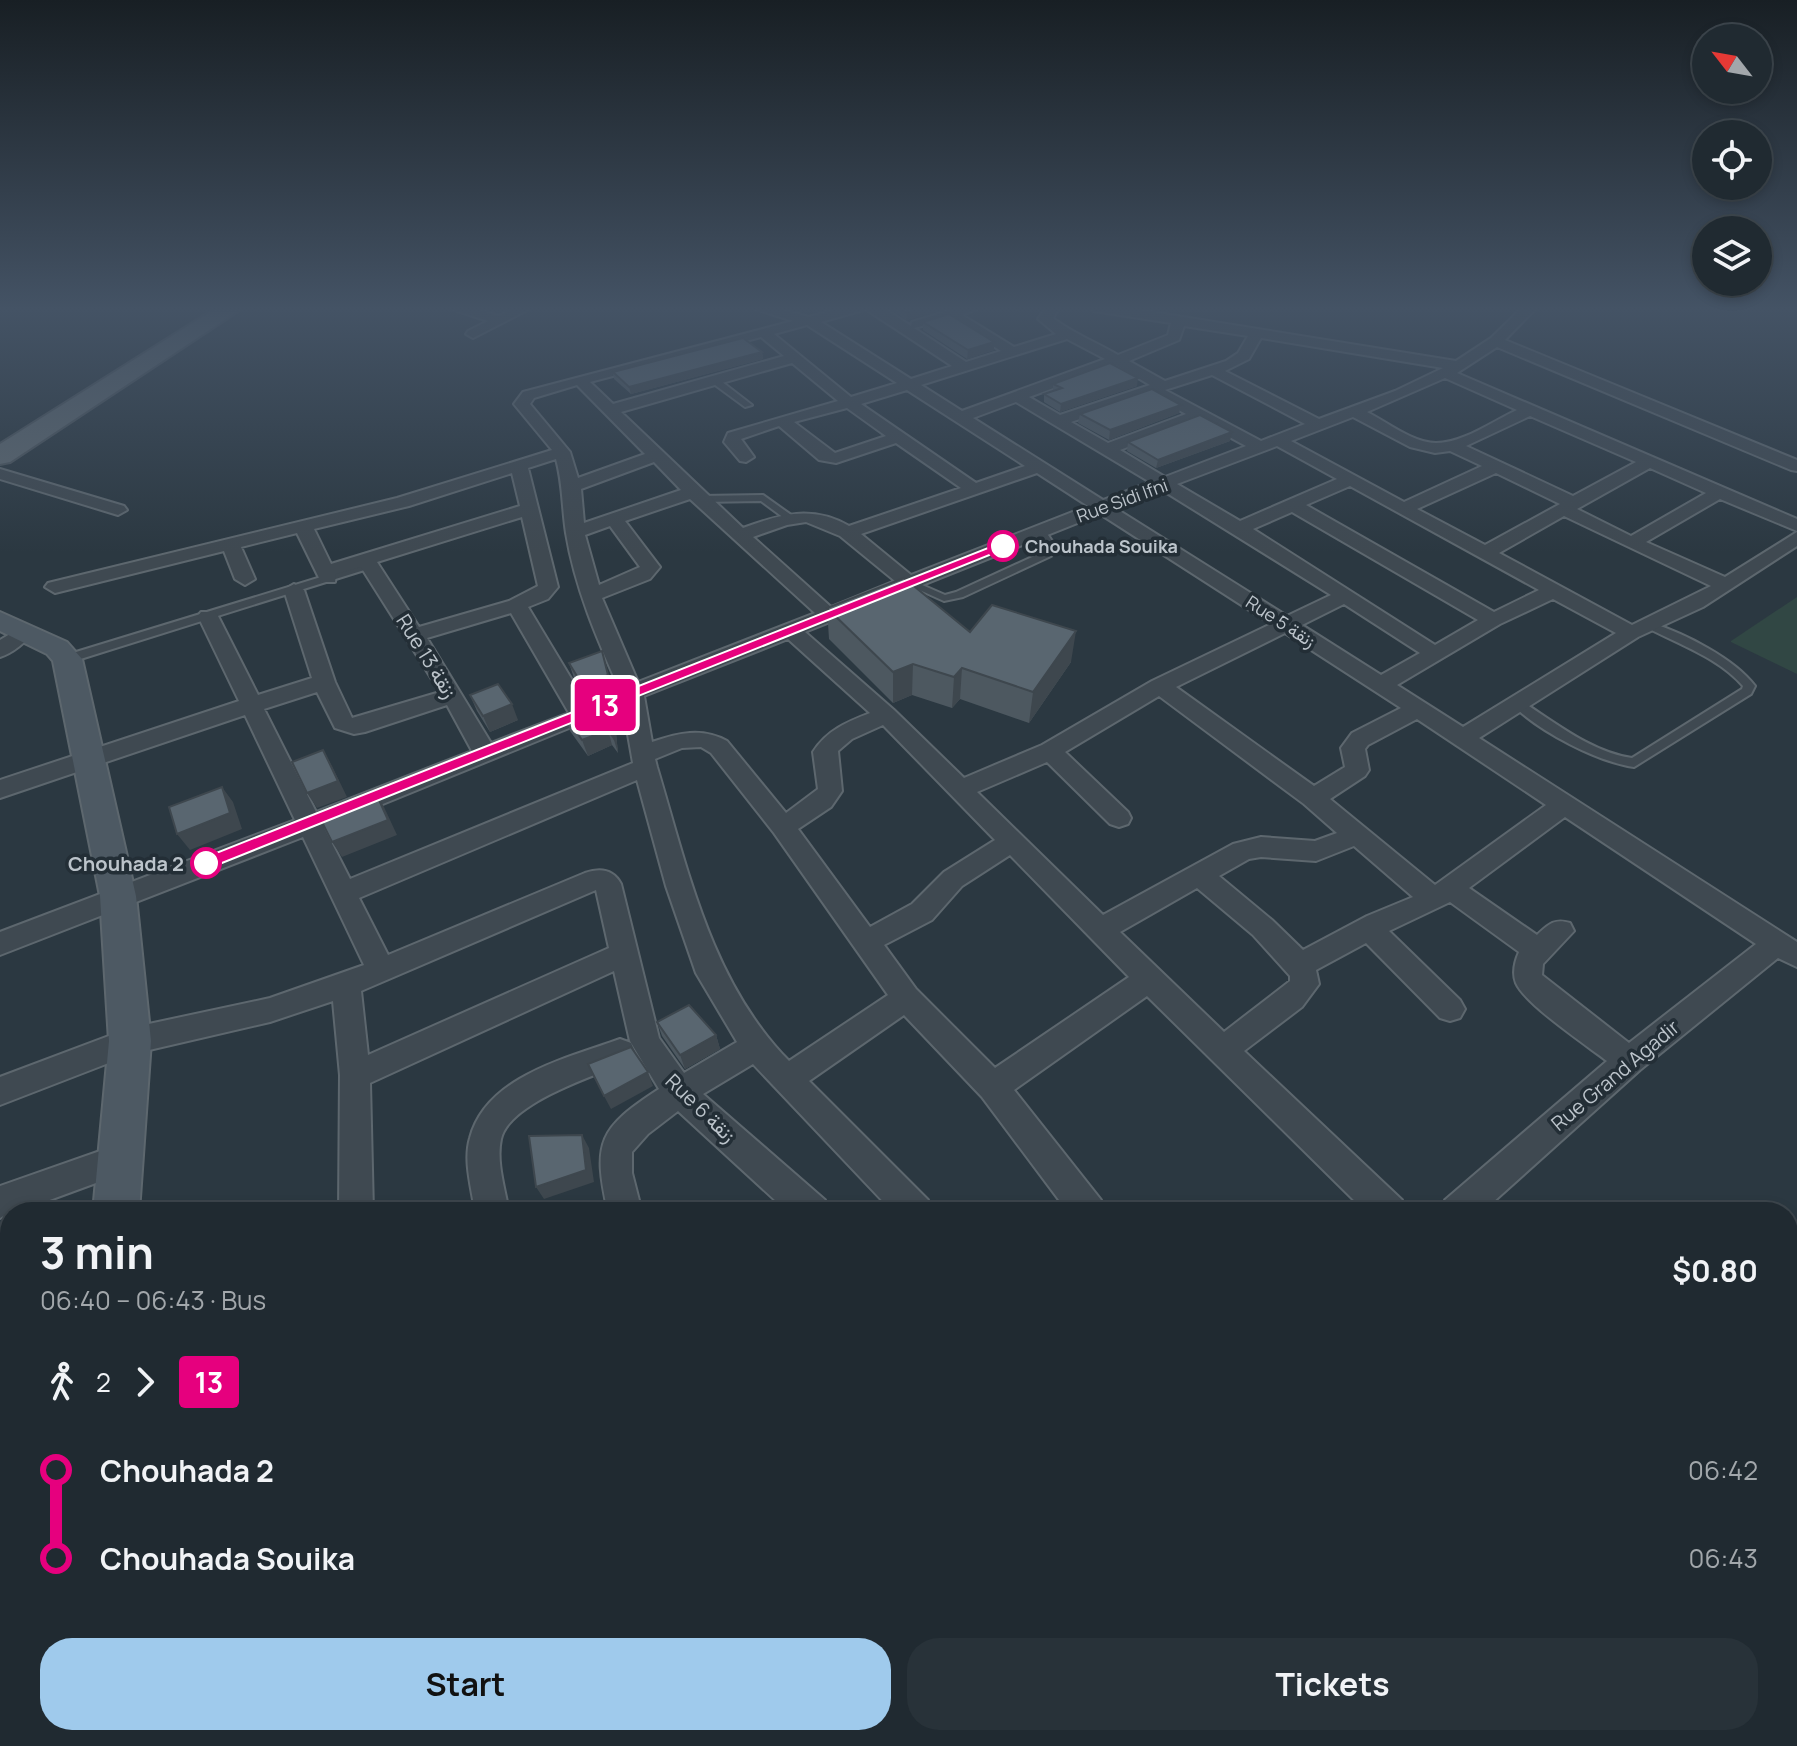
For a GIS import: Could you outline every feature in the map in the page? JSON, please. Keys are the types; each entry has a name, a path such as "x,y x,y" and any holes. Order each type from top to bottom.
{"main road":[{"path":"0,444 89,388"},
{"path":"0,456 106,388"}],"street":[{"path":"548,388 535,392 522,404 562,452 572,486 575,532 591,595 632,693 644,760 700,950 721,993 756,1047 906,1202"},
{"path":"588,388 697,496 829,615"},
{"path":"609,410 684,388"},
{"path":"831,388 974,489"},
{"path":"746,457 733,444 734,436 892,388"},
{"name":"Rue 5 زنقة","path":"917,388 1381,685 1787,950"},
{"path":"962,416 1040,388"},
{"path":"1060,420 1153,388"},
{"path":"1159,388 1199,414 1405,508 1631,633"},
{"path":"1248,388 1316,424"},
{"name":"Rue Sidi Ifni","path":"0,944 582,716 632,693 1103,506 1411,388"},
{"path":"1494,388 1529,410 1797,526"},
{"path":"1610,388 1797,466"},
{"path":"1017,396 1167,483 1434,653"},
{"path":"1354,411 1425,446 1451,445 1529,410"},
{"path":"1109,449 1199,414"},
{"path":"782,421 825,456 836,458 898,437"},
{"path":"1451,445 1571,507 1632,543 1726,585"},
{"path":"304,528 326,575 368,562 468,481 562,452"},
{"path":"572,486 656,456"},
{"path":"1485,553 1648,462"},
{"path":"414,635 516,605 541,595 548,587 519,465"},
{"path":"847,533 1038,467"},
{"path":"1405,508 1494,467"},
{"path":"0,474 118,510"},
{"path":"1239,528 1349,480"},
{"path":"468,481 479,499"},
{"path":"1632,543 1718,493"},
{"path":"575,532 697,496"},
{"path":"1293,505 1493,620"},
{"path":"55,587 304,528 416,521 530,509"},
{"path":"741,535 791,519 812,517 832,523 847,533 909,583"},
{"path":"591,595 643,575 650,567 614,519"},
{"path":"1461,739 1631,633 1652,626 1726,585 1797,538"},
{"path":"230,544 245,579"},
{"name":"Rue 13 زنقة","path":"368,562 453,695 485,754"},
{"path":"294,590 324,682 340,720 348,726 365,724 453,695"},
{"path":"1381,685 1493,620 1553,591"},
{"path":"961,789 1050,751 1160,686 1345,596"},
{"path":"516,605 582,716"},
{"path":"0,1091 130,1041 270,1010 381,970 255,706 208,616"},
{"path":"791,630 886,715 1149,979 1380,1202"},
{"path":"8,634 57,648 67,659 118,896 130,1041 117,1202"},
{"path":"0,789 88,757 324,682"},
{"path":"1160,686 1313,798 1357,835 1442,894 1538,951"},
{"path":"1313,798 1357,770 1353,748 1360,739 1417,709"},
{"path":"783,827 822,801 830,791 827,746 886,715"},
{"path":"344,893 691,738 714,743 783,827 906,998 993,1087 1081,1202"},
{"path":"1050,751 1119,818"},
{"path":"1301,965 1369,928 1442,894 1563,805"},
{"path":"1101,929 1251,848 1316,851 1357,835"},
{"path":"864,943 922,912 953,879 1013,841"},
{"path":"1200,876 1301,965 1307,979 1304,986 1223,1049"},
{"name":"Rue 6 زنقة","path":"381,970 594,880 603,880 608,884 645,1041 653,1059 682,1092 802,1202"},
{"path":"1369,928 1450,1009"},
{"path":"1560,931 1529,960 1526,971 1533,986 1629,1061"},
{"name":"Rue Grand Agadir","path":"1468,1202 1629,1061 1787,950"},
{"path":"355,1075 626,953"},
{"path":"993,1087 1149,979"},
{"path":"346,985 355,1075 356,1202"},
{"path":"786,1080 906,998"},
{"path":"491,1202 485,1136 493,1119 526,1092 645,1041"},
{"path":"622,1197 616,1151 620,1142 654,1109 756,1047"},
{"path":"0,1202 123,1158"}],"lane":[{"path":"726,388 748,405"},
{"path":"697,496 763,498 791,519"},
{"path":"909,583 944,598 959,595 1047,554 1051,547 1041,531"},
{"path":"67,659 294,590 326,575"},
{"path":"1519,705 1599,753 1634,763 1747,691 1749,686 1745,680 1729,668 1652,626"}],"green space":[{"path":"1797,597 1797,674 1731,642 1731,641"}],"building":[{"path":"1061,388 1107,388 1061,404 1044,394"},
{"path":"1152,389 1181,405 1110,430 1080,414"},
{"path":"1200,415 1232,432 1158,460 1128,442"},
{"path":"904,578 970,632 992,605 1076,631 1033,692 962,668 954,677 913,664 893,672 827,608"},
{"path":"602,651 608,675 583,686 569,663"},
{"path":"498,684 512,704 483,716 470,695"},
{"path":"610,697 613,737 608,730 582,740 565,715"},
{"path":"323,750 338,781 307,793 292,762"},
{"path":"222,787 230,813 177,834 169,807"},
{"path":"375,791 388,820 332,842 318,814"},
{"path":"689,1005 716,1035 680,1055 657,1022"},
{"path":"631,1047 648,1072 604,1096 588,1064"},
{"path":"582,1135 586,1170 536,1187 529,1136"}],"bus line":[{"name":"13","path":"206,863 1003,546"}],"place":[{"name":"Chouhada Souika","path":"1003,546"},
{"name":"Chouhada 2","path":"206,863"}]}
